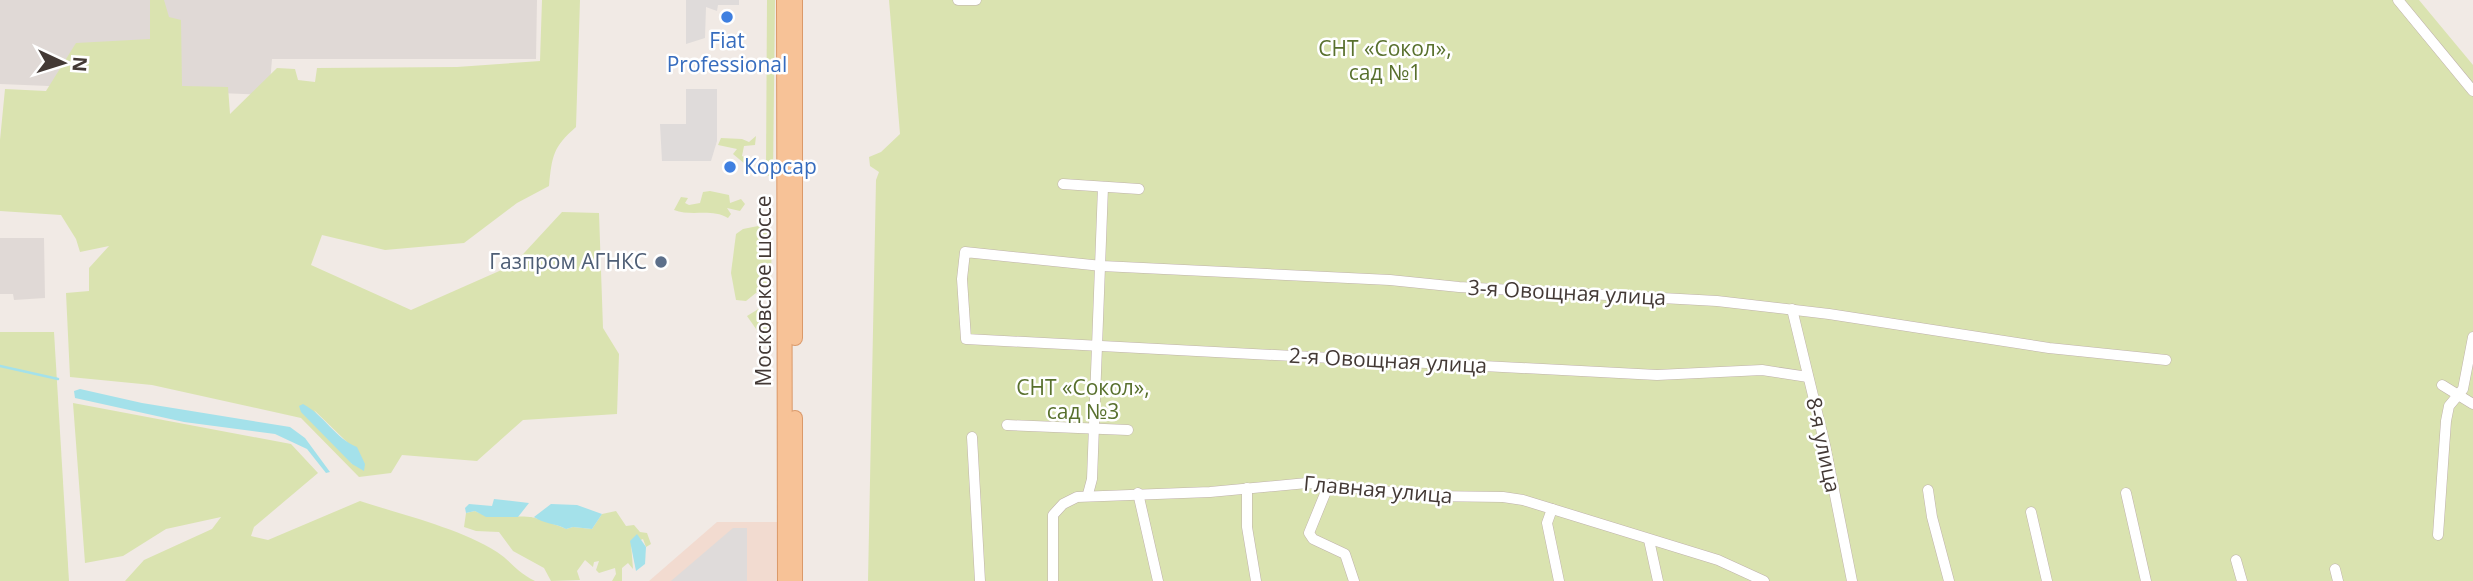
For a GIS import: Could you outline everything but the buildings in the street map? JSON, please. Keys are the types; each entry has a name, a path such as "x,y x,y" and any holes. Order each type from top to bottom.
{"main road":[{"name":"Московское шоссе","path":"784,0 790,562 795,581"},
{"name":"Московское шоссе","path":"785,581 790,562 795,0"}],"street":[{"path":"958,0 976,0"},
{"path":"2398,0 2473,91"},
{"path":"1063,184 1139,189"},
{"path":"1088,494 1092,479 1102,266 1102,187"},
{"name":"3-я Овощная улица","path":"966,339 962,279 965,252 1102,266 1390,279 1792,309 1940,334 2166,360"},
{"name":"8-я улица","path":"1792,309 1853,581"},
{"path":"2438,535 2446,421 2449,406 2463,389 2473,337"},
{"name":"2-я Овощная улица","path":"966,339 1657,375 1762,370 1808,377"},
{"path":"2442,385 2473,404"},
{"path":"1007,425 1128,430"},
{"path":"972,437 980,581"},
{"name":"Главная улица","path":"1053,581 1053,515 1063,504 1088,494 1247,488 1285,483 1329,484 1429,496 1503,497 1552,509 1718,560 1760,580"},
{"path":"1329,484 1309,533 1313,539 1345,554 1354,581"},
{"path":"1247,488 1247,527 1256,581"},
{"path":"1928,490 1932,517 1949,581"},
{"path":"1138,493 1158,581"},
{"path":"2126,493 2146,581"},
{"path":"1552,509 1548,523 1559,581"},
{"path":"2031,512 2047,581"},
{"path":"1649,540 1658,581"},
{"path":"2236,560 2242,581"},
{"path":"2335,569 2338,581"}],"shaded area":[{"path":"0,0 537,0 536,59 272,59 269,95 0,84"},
{"path":"686,0 739,0 739,5 718,5 717,11 706,7 705,38 686,44"},
{"path":"686,89 717,89 717,141 711,161 662,161 660,124 686,124"},
{"path":"0,238 44,238 45,298 14,300 13,294 0,294"},
{"path":"717,522 780,522 780,581 649,581"},
{"path":"733,528 747,528 747,581 671,581"}],"green space":[{"path":"150,0 164,0 169,17 181,20 182,86 228,87 230,114 277,68 295,69 298,80 315,82 317,68 457,67 540,61 542,0 580,0 576,127 555,153 549,186 517,203 464,243 385,250 322,235 311,265 411,310 513,265 562,212 599,213 603,328 619,354 617,414 523,420 477,461 402,455 391,473 359,477 301,418 152,385 70,377 66,293 89,291 89,268 109,246 80,252 76,239 61,215 0,211 0,140 5,89 46,91 76,43 150,39","holes":["314,410 349,444 352,464"]},
{"path":"767,0 775,0 773,177 768,176 766,171"},
{"path":"889,0 2419,0 2473,65 2473,581 868,581 876,180 879,172 870,166 869,157 881,152 900,134"},
{"path":"756,136 755,145 744,146 742,156 748,159 745,164 733,154 737,149 718,145 721,138 749,142"},
{"path":"703,192 729,195 730,203 741,199 745,204 740,211 727,208 731,214 728,218 674,210 681,197 688,198 685,203 689,205 700,203"},
{"path":"758,226 772,232 771,281 746,301 736,300 731,273 736,234 743,229"},
{"path":"771,301 770,349 747,316"},
{"path":"0,332 54,332 69,581 0,581"},
{"path":"73,403 291,444 318,473 254,527 251,536 268,540 360,501 482,543 535,581 125,581 144,560 212,529 221,517 166,529 123,556 85,563"},
{"path":"475,511 495,516 533,517 566,529 592,529 602,514 616,511 626,526 634,525 640,532 647,533 651,544 646,547 643,539 631,544 633,569 628,563 622,568 622,581 612,581 616,574 615,568 599,573 596,570 599,561 594,562 593,567 585,560 577,571 580,580 551,581 544,568 513,551 499,532 476,531 464,527 466,513"}],"water":[{"path":"80,389 142,403 290,427 305,438 330,472 326,473 307,449 275,434 184,422 75,398 74,391"},
{"path":"303,404 357,447 365,464 364,471 352,464 301,412 299,406"},
{"path":"494,499 529,503 518,517 486,517 475,511 466,513 465,508 469,504 492,506"},
{"path":"551,504 577,505 602,514 592,529 566,529 534,517"},
{"path":"637,534 646,547 645,564 636,571 630,541"}],"waterway":[{"path":"0,366 58,379"}],"place":[{"name":"Fiat Professional","path":"727,17"},
{"name":"Корсар","path":"730,167"},
{"name":"Газпром АГНКС","path":"661,262"}],"park label":[{"name":"СНТ «Сокол», сад №1","path":"1385,61"},
{"name":"СНТ «Сокол», сад №3","path":"1083,400"}]}
